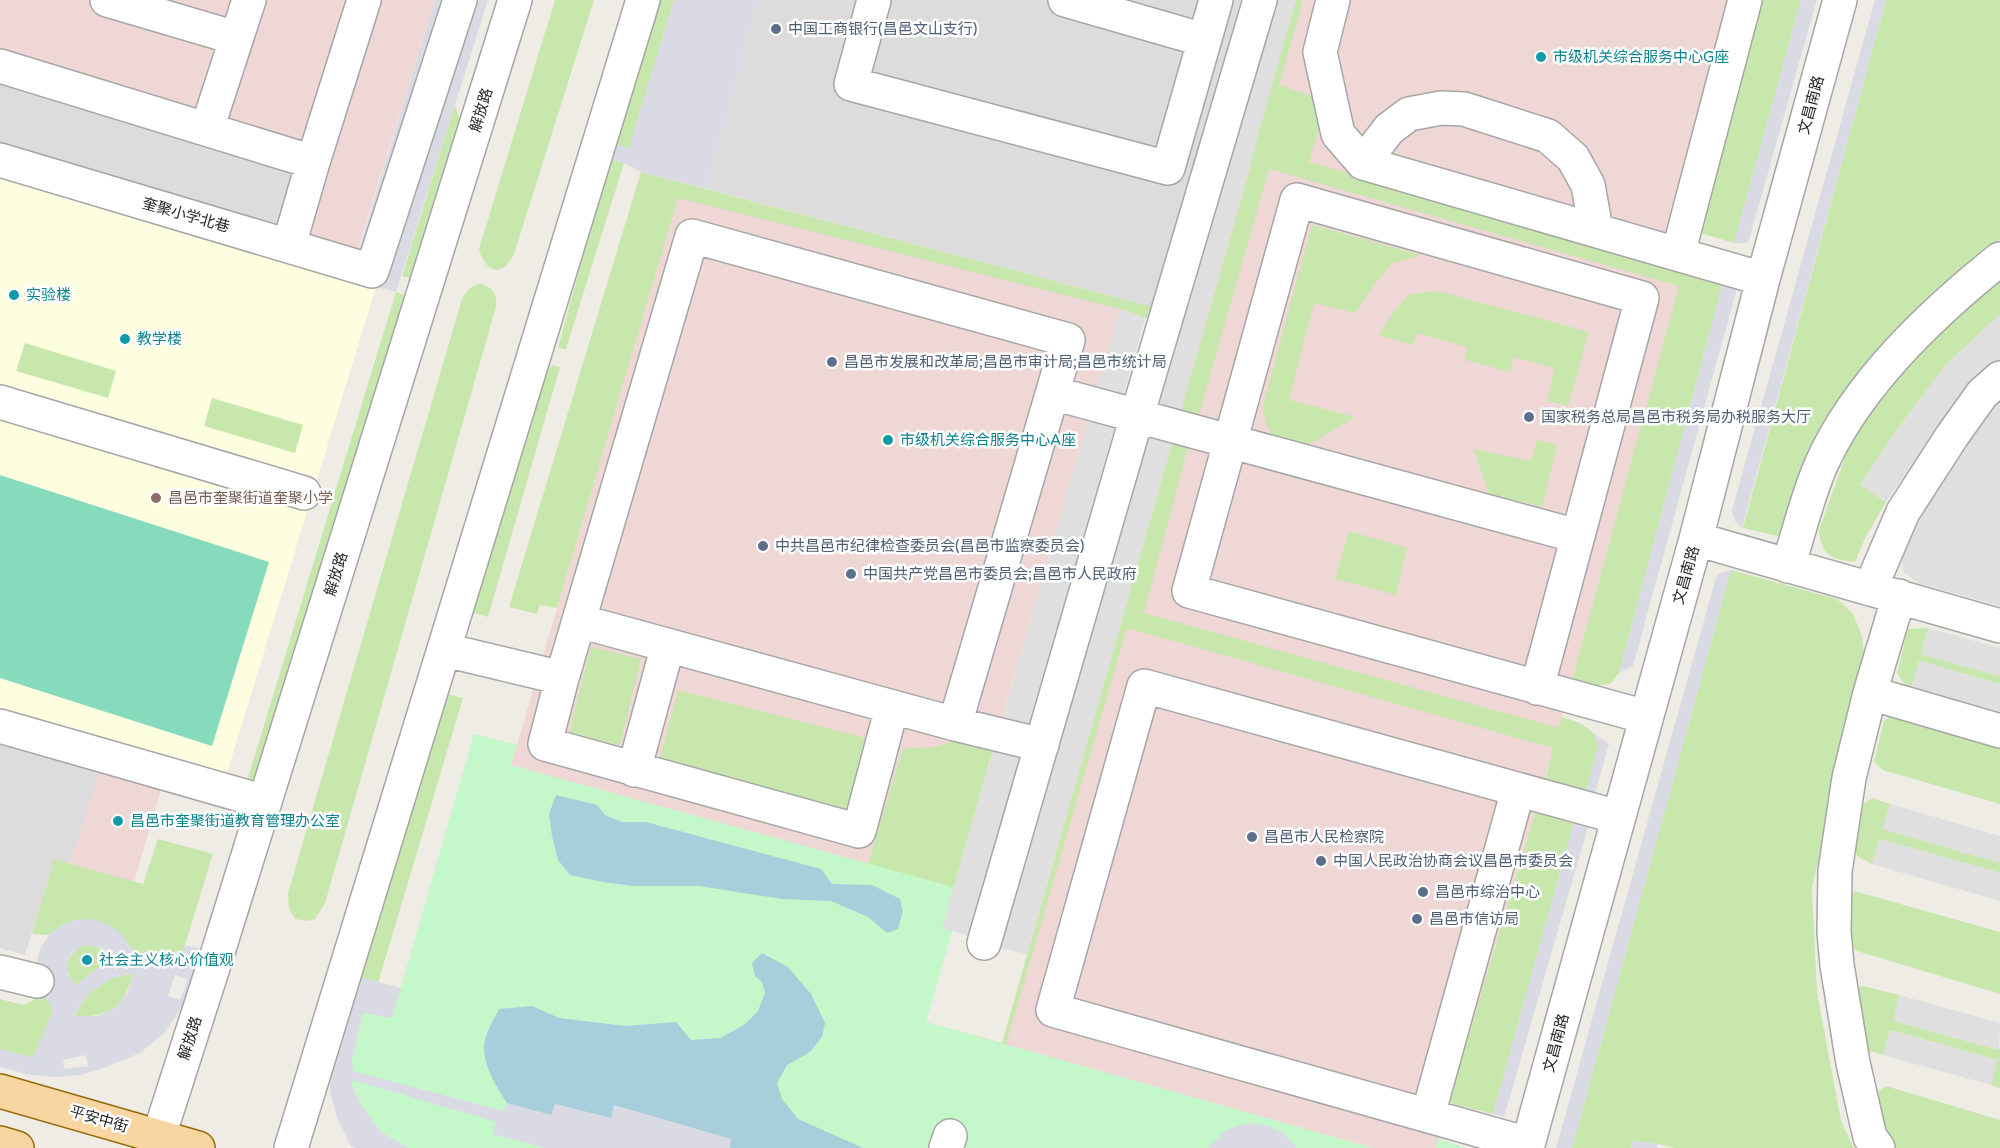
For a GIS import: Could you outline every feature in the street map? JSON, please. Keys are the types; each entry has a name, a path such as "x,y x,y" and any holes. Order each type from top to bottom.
{"main road":[{"name":"平安中街","path":"0,1091 156,1142 198,1148"},
{"path":"0,1143 17,1148"}],"street":[{"path":"107,0 236,38"},
{"path":"207,129 249,0"},
{"path":"290,245 313,162 364,0"},
{"name":"奎聚小学北巷","path":"0,160 372,271 460,0"},
{"name":"解放路","path":"156,1142 265,802 515,0"},
{"path":"291,1148 643,0"},
{"path":"874,0 851,84 1168,168 1216,0"},
{"path":"1065,0 1204,40"},
{"path":"984,943 1260,0"},
{"path":"1333,0 1320,52 1338,134 1363,163 1763,279"},
{"path":"1678,254 1745,0"},
{"name":"文昌南路","path":"1528,1146 1696,539 1763,279 1840,0"},
{"path":"0,66 313,162"},
{"path":"1363,163 1389,129 1409,114 1441,108 1464,110 1548,136 1573,158 1588,185 1596,230"},
{"path":"1537,688 1642,298 1297,200 1189,591 1537,688 1646,717"},
{"path":"892,707 859,831 545,744 562,678 692,236 1068,340 955,724"},
{"path":"1788,566 1821,465 1845,422 1878,375 1928,321 2000,259"},
{"path":"1878,1148 1870,1137 1853,1063 1837,965 1834,932 1834,871 1849,778 1870,693 1884,593 1903,512 1982,394 2000,378"},
{"path":"1053,393 1578,537"},
{"path":"0,402 304,493"},
{"path":"1696,539 2000,626"},
{"path":"579,621 955,724 1042,745"},
{"path":"634,770 668,645"},
{"path":"445,650 562,678"},
{"path":"1528,1146 1428,1115 1053,1010 1059,987 1144,686 1618,817"},
{"path":"1870,693 2000,731"},
{"path":"0,726 265,802"},
{"path":"1428,1115 1518,790"},
{"path":"0,972 37,981"}],"shaded area":[{"path":"0,0 435,0 356,255 308,242 327,179 0,81"},
{"path":"435,0 488,0 396,292 350,279"},
{"path":"674,0 758,0 707,189 641,172 624,163 606,158 609,143 629,148"},
{"path":"758,0 1241,0 1153,307 707,189"},
{"path":"1272,0 1296,0 1179,418 1157,409"},
{"path":"1296,0 1756,0 1559,729 1436,1148 1373,1148 1004,1044"},
{"path":"1801,0 1817,0 1748,243 1734,243"},
{"path":"1875,0 1886,0 1742,528 1735,521 1732,510"},
{"path":"0,81 327,179 308,242 350,279 0,179"},
{"name":"昌邑市奎聚街道奎聚小学","path":"0,179 376,287 226,776 0,710"},
{"path":"682,183 1123,300 953,887 511,765"},
{"path":"1725,275 1739,281 1633,666 1619,673"},
{"path":"1120,309 1145,318 972,937 942,928"},
{"path":"2000,314 2000,360 1971,387 1939,427 1886,502 1860,485 1898,428 1946,365"},
{"path":"2000,401 2000,606 1918,583 1904,573 1899,550 1943,470"},
{"path":"1149,431 1174,436 1027,954 996,947"},
{"path":"1731,570 1572,1148 1556,1148 1715,581 1718,574"},
{"path":"1928,628 2000,648 2000,676 1921,654"},
{"path":"1919,661 2000,684 2000,714 1911,689"},
{"path":"0,710 109,742 70,864 54,860 25,955 0,948"},
{"path":"1593,733 1609,744 1593,800 1584,798 1598,745"},
{"name":"昌邑市奎聚街道教育管理办公室","path":"99,772 161,790 134,882 70,864"},
{"path":"1890,804 2000,836 2000,863 1883,829"},
{"path":"1574,822 1588,827 1504,1117 1493,1114"},
{"path":"1880,839 2000,873 2000,901 1872,864"},
{"path":"79,919 96,920 112,926 124,937 134,957 183,951 185,945 208,951 190,996 164,1033 140,1053 81,1075 57,1077 30,1075 0,1067 0,1049 33,1058 53,1010 44,995 36,965 40,949 49,935 62,925","holes":["85,945 100,947 106,952 110,961 76,985 67,974 68,959 72,952","134,973 128,992 115,1008 97,1016 74,1016 88,994 111,978","175,975 188,979 180,1000 168,996","86,1055 88,1066 64,1069 63,1060"]},
{"path":"356,976 401,988 392,1018 363,1013 352,1060 353,1071 503,1111 507,1103 551,1115 555,1104 611,1118 614,1105 732,1139 730,1148 545,1148 493,1134 496,1122 353,1080 352,1086 364,1109 381,1132 409,1148 355,1148 350,1145 338,1120 330,1092 331,1063"},
{"path":"1899,995 2000,1023 1999,1050 1894,1021"},
{"path":"1890,1030 1998,1060 1991,1085 1883,1055"},
{"path":"1252,1123 1269,1126 1284,1133 1297,1148 1208,1148 1224,1132 1236,1126"},
{"path":"1633,1141 1658,1144 1657,1148 1631,1148"}],"green space":[{"path":"555,0 594,0 514,254 504,267 494,270 485,263 479,249"},
{"path":"653,0 674,0 629,149 609,143"},
{"path":"1296,0 1303,0 1279,85 1327,101 1309,162 1683,269 1725,275 1619,673 1610,684 1591,686 1572,681 1679,286 1269,169 1197,422 1179,418"},
{"path":"1756,0 1801,0 1734,243 1694,231"},
{"path":"1886,0 2000,0 2000,239 1934,292 1856,383 1787,538 1743,528"},
{"path":"455,105 462,127 413,279 402,276"},
{"path":"606,158 624,163 566,349 558,348 585,249 585,218"},
{"path":"641,172 1153,307 1152,320 1120,309 678,198 557,608 540,605 537,614 509,607"},
{"path":"1312,225 1421,255 1393,263 1377,281 1356,313 1314,303 1289,400 1355,417 1316,441 1292,448 1270,431 1263,405"},
{"path":"2000,279 2000,314 1946,365 1898,428 1860,485 1886,502 1865,538 1855,562 1829,555 1822,546 1819,530 1854,432 1916,356"},
{"path":"481,284 494,292 496,307 325,903 315,919 307,921 295,919 289,909 288,893 462,299 470,288"},
{"path":"1438,291 1589,332 1568,406 1547,401 1555,368 1514,357 1510,372 1465,360 1467,347 1418,333 1413,345 1379,335 1395,310 1410,294"},
{"path":"396,292 406,296 257,784 247,781"},
{"path":"25,343 116,371 108,398 16,371"},
{"path":"552,365 560,367 488,617 468,611 529,404"},
{"path":"212,398 303,425 295,453 204,426"},
{"path":"1174,436 1190,440 1144,613 1559,728 1562,717 1585,726 1597,740 1596,756 1584,798 1543,788 1553,748 1127,628 1006,1045 1297,1148 1122,1109 651,914 474,734 517,745 511,765 868,864 903,749 935,747 957,740 993,749 942,928 952,931 925,1022 1002,1043"},
{"path":"1537,440 1557,445 1542,507 1489,494 1474,449 1531,461"},
{"path":"0,475 269,562 212,746 0,678"},
{"path":"1349,531 1407,548 1396,595 1335,579"},
{"path":"1731,570 1837,599 1853,614 1862,636 1866,670 1836,781 1812,888 1817,992 1841,1121 1854,1148 1675,1148 1633,1141 1631,1148 1572,1148"},
{"path":"1928,628 1921,654 2000,676 2000,684 1919,661 1911,689 1897,673 1908,629"},
{"path":"591,647 641,659 620,745 569,733"},
{"path":"678,690 865,738 845,816 658,766"},
{"path":"443,693 463,698 378,983 356,976"},
{"path":"1892,714 2000,744 2000,804 1883,770 1874,762 1884,721"},
{"path":"474,734 517,745 511,765 953,887 942,928 952,931 926,1022 1373,1148 409,1148 381,1132 364,1109 352,1086 352,1060 363,1012 392,1018"},
{"path":"1873,798 1890,804 1883,829 2000,863 2000,873 1880,839 1872,864 1860,858 1854,852 1861,807"},
{"path":"1535,812 1574,822 1493,1114 1449,1103"},
{"path":"158,839 213,854 183,951 134,957 78,919 62,925 49,935 32,934 54,859 143,884"},
{"path":"1854,891 2000,932 2000,994 1857,951 1849,945 1849,897"},
{"path":"85,945 101,948 111,961 76,985 68,974 68,962 73,952"},
{"path":"134,973 125,995 114,1008 97,1015 74,1017 88,994 111,978"},
{"path":"1859,987 1899,995 1894,1021 1999,1050 2000,1047 2000,1088 1991,1085 1997,1060 1891,1030 1883,1055 1866,1050 1854,998"},
{"path":"44,995 54,1010 33,1058 0,1049 0,999 23,1005"},
{"path":"1886,1086 2000,1120 2000,1148 1890,1148 1874,1095"},
{"path":"1438,1139 1466,1148 1436,1148"}],"water":[{"path":"556,795 597,805 605,815 622,822 646,822 821,869 832,884 872,885 900,899 903,911 898,929 887,933 868,917 831,901 782,899 699,886 633,886 570,875 558,860 552,836 549,814"},
{"path":"762,953 788,967 811,994 825,1023 822,1037 810,1052 787,1065 777,1083 782,1099 798,1119 863,1148 730,1148 731,1139 614,1105 611,1118 555,1104 551,1115 507,1103 490,1073 485,1056 485,1040 499,1009 532,1006 559,1018 626,1026 676,1022 691,1040 720,1038 744,1025 758,1011 765,993 762,982 755,976 752,963"}],"place":[{"name":"中国工商银行(昌邑文山支行)","path":"776,29"},
{"name":"市级机关综合服务中心G座","path":"1541,57"},
{"name":"实验楼","path":"14,295"},
{"name":"教学楼","path":"125,339"},
{"name":"昌邑市发展和改革局;昌邑市审计局;昌邑市统计局","path":"832,362"},
{"name":"国家税务总局昌邑市税务局办税服务大厅","path":"1529,417"},
{"name":"市级机关综合服务中心A座","path":"888,440"},
{"name":"昌邑市奎聚街道奎聚小学","path":"156,498"},
{"name":"中共昌邑市纪律检查委员会(昌邑市监察委员会)","path":"763,546"},
{"name":"中国共产党昌邑市委员会;昌邑市人民政府","path":"851,574"},
{"name":"昌邑市奎聚街道教育管理办公室","path":"118,821"},
{"name":"昌邑市人民检察院","path":"1252,837"},
{"name":"中国人民政治协商会议昌邑市委员会","path":"1321,861"},
{"name":"昌邑市综治中心","path":"1423,892"},
{"name":"昌邑市信访局","path":"1417,919"},
{"name":"社会主义核心价值观","path":"87,960"}]}
